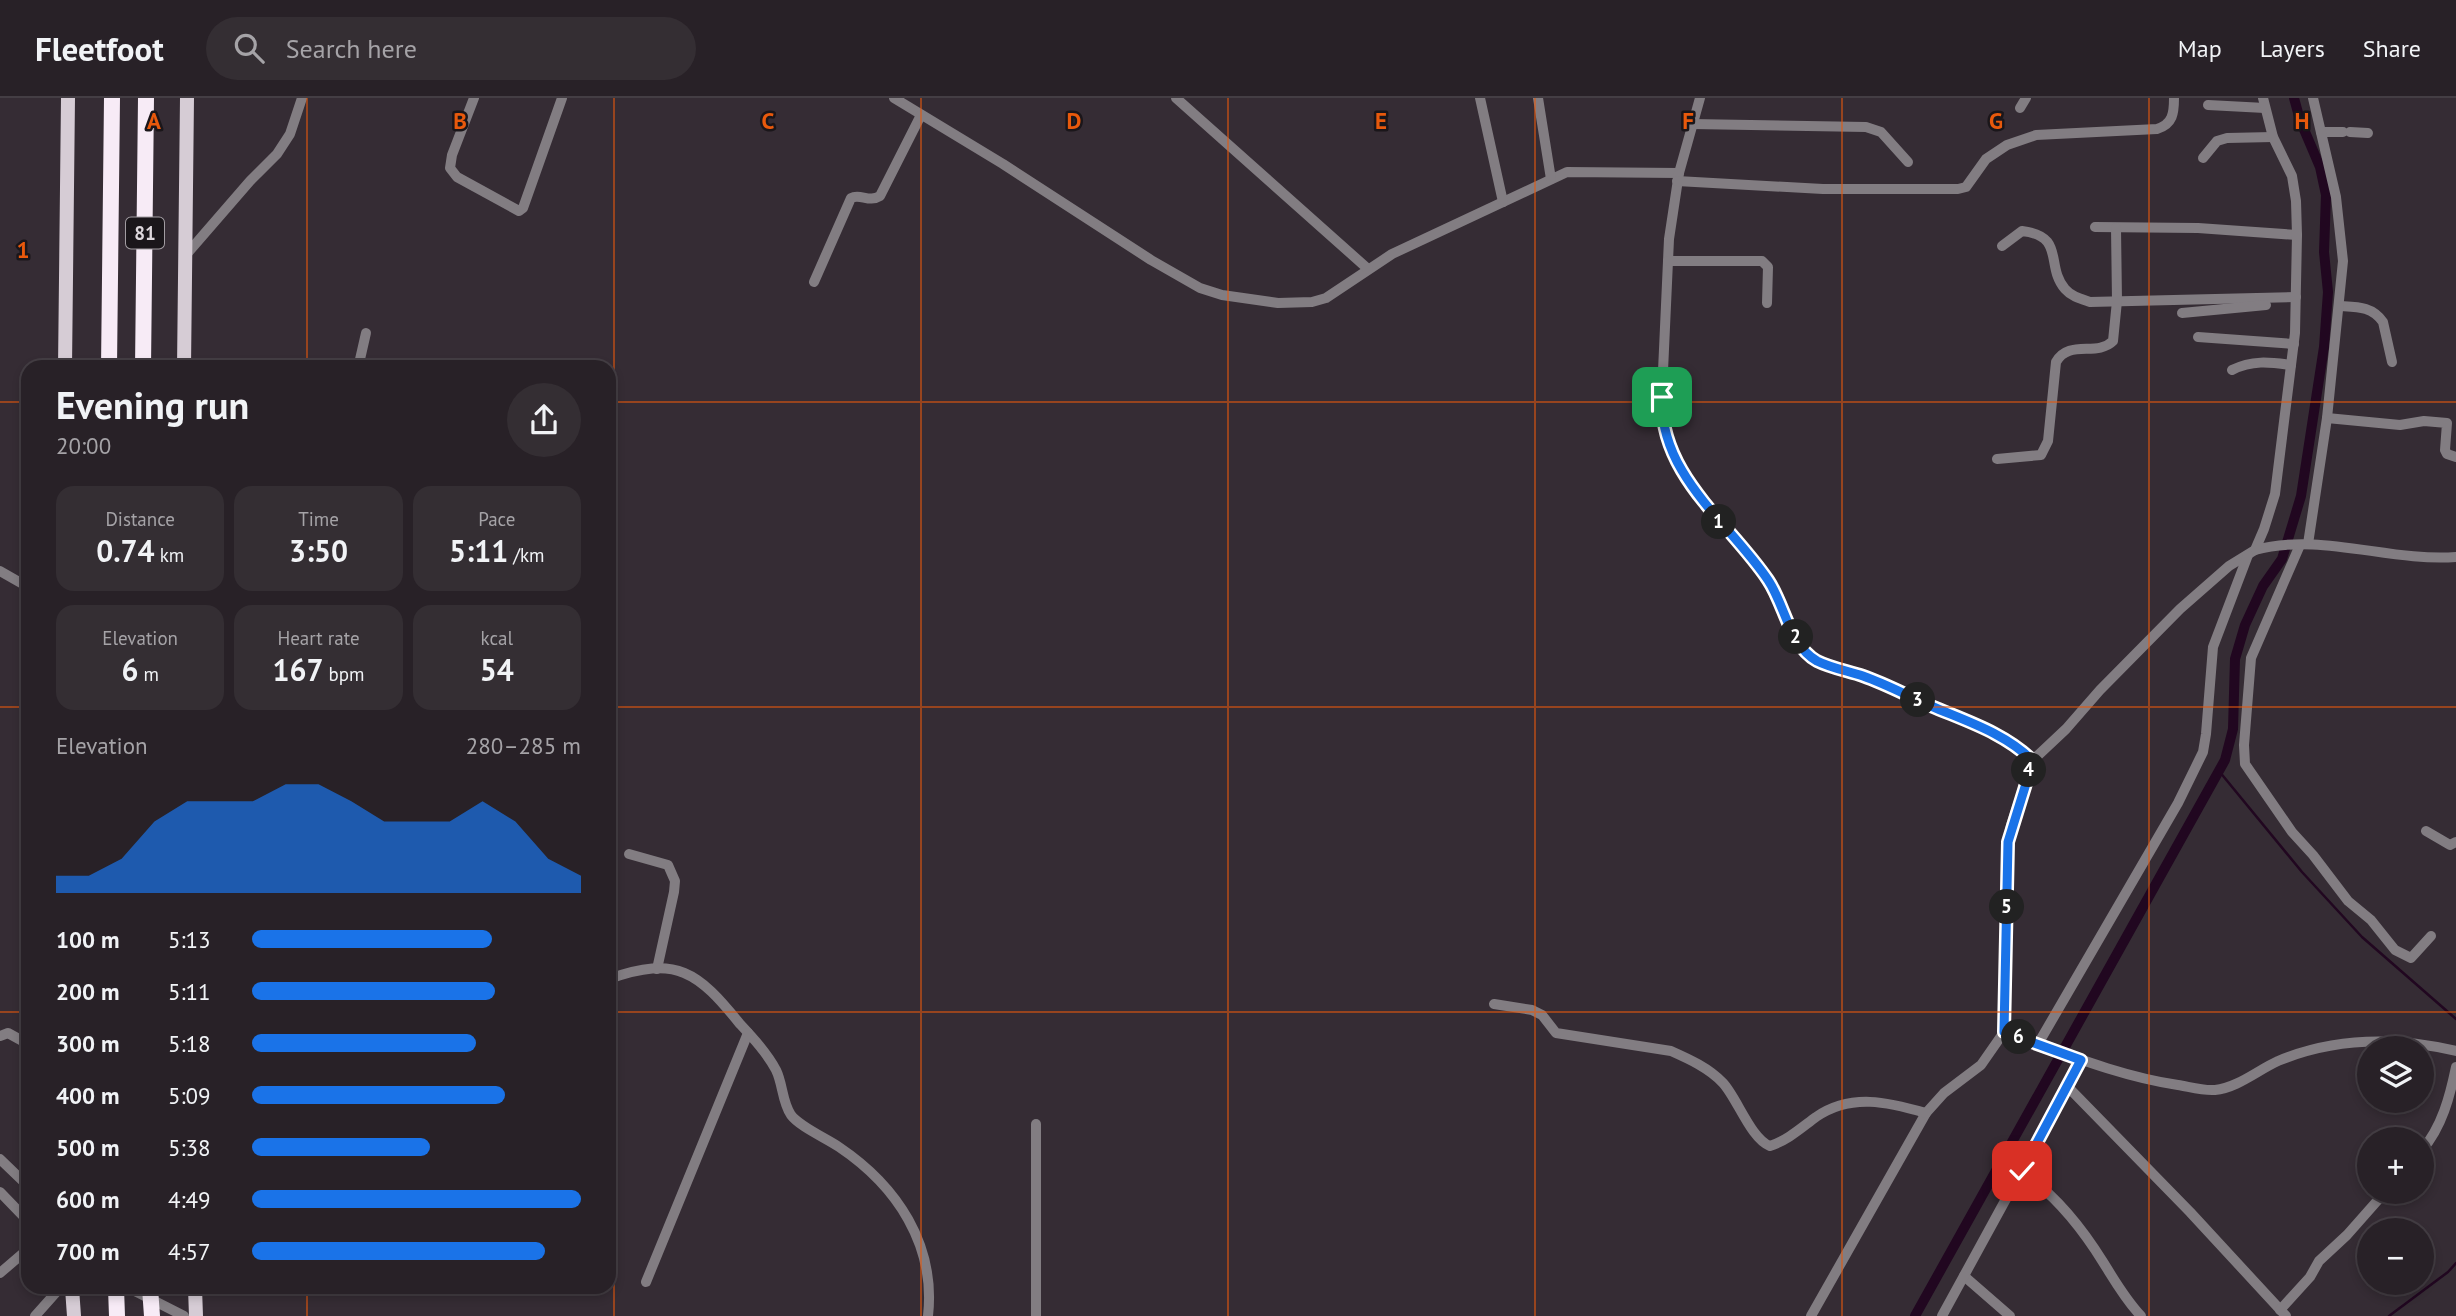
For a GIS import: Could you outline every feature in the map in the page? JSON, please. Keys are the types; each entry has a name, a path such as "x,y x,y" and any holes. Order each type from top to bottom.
{"highway":[{"name":"81","path":"109,360 112,98"},
{"name":"81","path":"143,360 146,98"},
{"path":"116,1294 117,1316"},
{"path":"150,1294 152,1316"}],"main road":[{"path":"65,360 68,98"},
{"path":"184,360 187,98"},
{"path":"72,1294 74,1316"},
{"path":"194,1294 196,1316"}],"street":[{"path":"185,256 277,154 290,134 302,98"},
{"path":"474,98 452,155 450,168 457,177 519,211 523,208 562,98"},
{"path":"894,98 1200,289 1243,299 1278,303 1312,302 1338,292 1368,269 1417,241 1550,178 1573,170 1823,189 1958,189 1966,187 1986,159 2007,145 2036,135 2165,127 2171,121 2174,98"},
{"path":"1176,98 1368,269"},
{"path":"1480,98 1503,202"},
{"path":"1538,98 1550,178"},
{"path":"1700,98 1672,206 1661,415 1670,448 1695,491 1770,583 1804,650 1817,661 1865,677 1999,736 2021,749 2033,761"},
{"path":"2020,108 2026,98"},
{"path":"2313,98 2336,197 2343,261 2339,306 2327,418 2300,545 2251,658 2245,764 2292,832 2314,855 2344,897 2371,920 2395,950 2411,958 2431,936"},
{"path":"2042,1045 2196,768 2206,734 2213,647 2256,550 2275,494 2294,344 2291,298 2297,234 2292,176 2273,137 2264,103 2208,105"},
{"path":"814,282 851,198 856,195 871,200 880,196 920,115"},
{"path":"1692,124 1866,127 1881,132 1908,162"},
{"path":"2321,132 2368,133"},
{"path":"2203,158 2217,141 2227,138 2273,137"},
{"path":"2095,227 2198,228 2297,234"},
{"path":"1997,459 2041,455 2048,441 2056,362 2059,356 2075,348 2104,348 2113,341 2117,301 2116,228"},
{"path":"2002,246 2022,231 2036,233 2046,239 2052,248 2064,288 2076,297 2090,302 2291,298"},
{"path":"1668,261 1762,261 1768,267 1767,303"},
{"path":"2182,313 2276,304 2291,298"},
{"path":"2339,306 2374,311 2383,322 2392,362"},
{"path":"360,360 366,332"},
{"path":"2198,337 2294,344"},
{"path":"2232,370 2259,362 2291,365"},
{"path":"2327,418 2400,425 2424,421 2447,423 2449,426 2445,450 2447,454 2456,457"},
{"path":"1811,1316 1926,1113 1944,1093 1981,1065 2004,1032 2008,842 2033,761 2180,608 2229,566 2256,550 2300,545 2431,559 2456,556"},
{"path":"0,571 21,583"},
{"path":"2426,831 2450,845 2456,842"},
{"path":"629,854 668,865 675,881 657,969"},
{"path":"616,977 639,970 678,971 702,981 712,990 776,1070 791,1115 852,1156 898,1201 919,1239 926,1263 929,1284 928,1316"},
{"path":"1494,1004 1532,1010 1542,1015 1556,1033 1671,1051 1687,1058 1713,1073 1725,1085 1759,1138 1770,1146 1782,1142 1820,1115 1851,1102 1880,1101 1926,1113"},
{"path":"2004,1032 2076,1058 2162,1083 2217,1090 2275,1062 2333,1046 2394,1040 2456,1051"},
{"path":"0,1036 8,1033 21,1040"},
{"path":"646,1282 748,1033"},
{"path":"1942,1316 2067,1086 2076,1058"},
{"path":"2434,1131 2443,1116 2456,1067"},
{"path":"2067,1086 2190,1212 2283,1313 2328,1251 2347,1235 2374,1204"},
{"path":"1035,1316 1036,1125"},
{"path":"0,1159 21,1179"},
{"path":"2022,1171 2039,1184 2083,1232 2117,1288 2141,1316"},
{"path":"0,1192 21,1214"},
{"path":"0,1273 21,1255"},
{"path":"1964,1276 2010,1316"},
{"path":"34,1316 54,1294"},
{"path":"141,1294 184,1316"}],"waterway":[{"path":"1915,1316 2225,760 2233,729 2235,659 2245,625 2263,586 2282,559 2301,496 2324,347 2328,292 2324,252 2326,195 2320,167 2300,120 2294,98"},
{"path":"2219,771 2302,872 2362,937 2456,1019"},
{"path":"2389,1316 2456,1263"}],"route":[{"path":"1662,397 1661,415 1664,429 1679,466 1716,519 1752,558 1770,583 1804,650 1817,661 1865,677 1999,736 2021,749 2033,761 2011,825 2008,842 2004,1032 2081,1060 2022,1171"}]}
